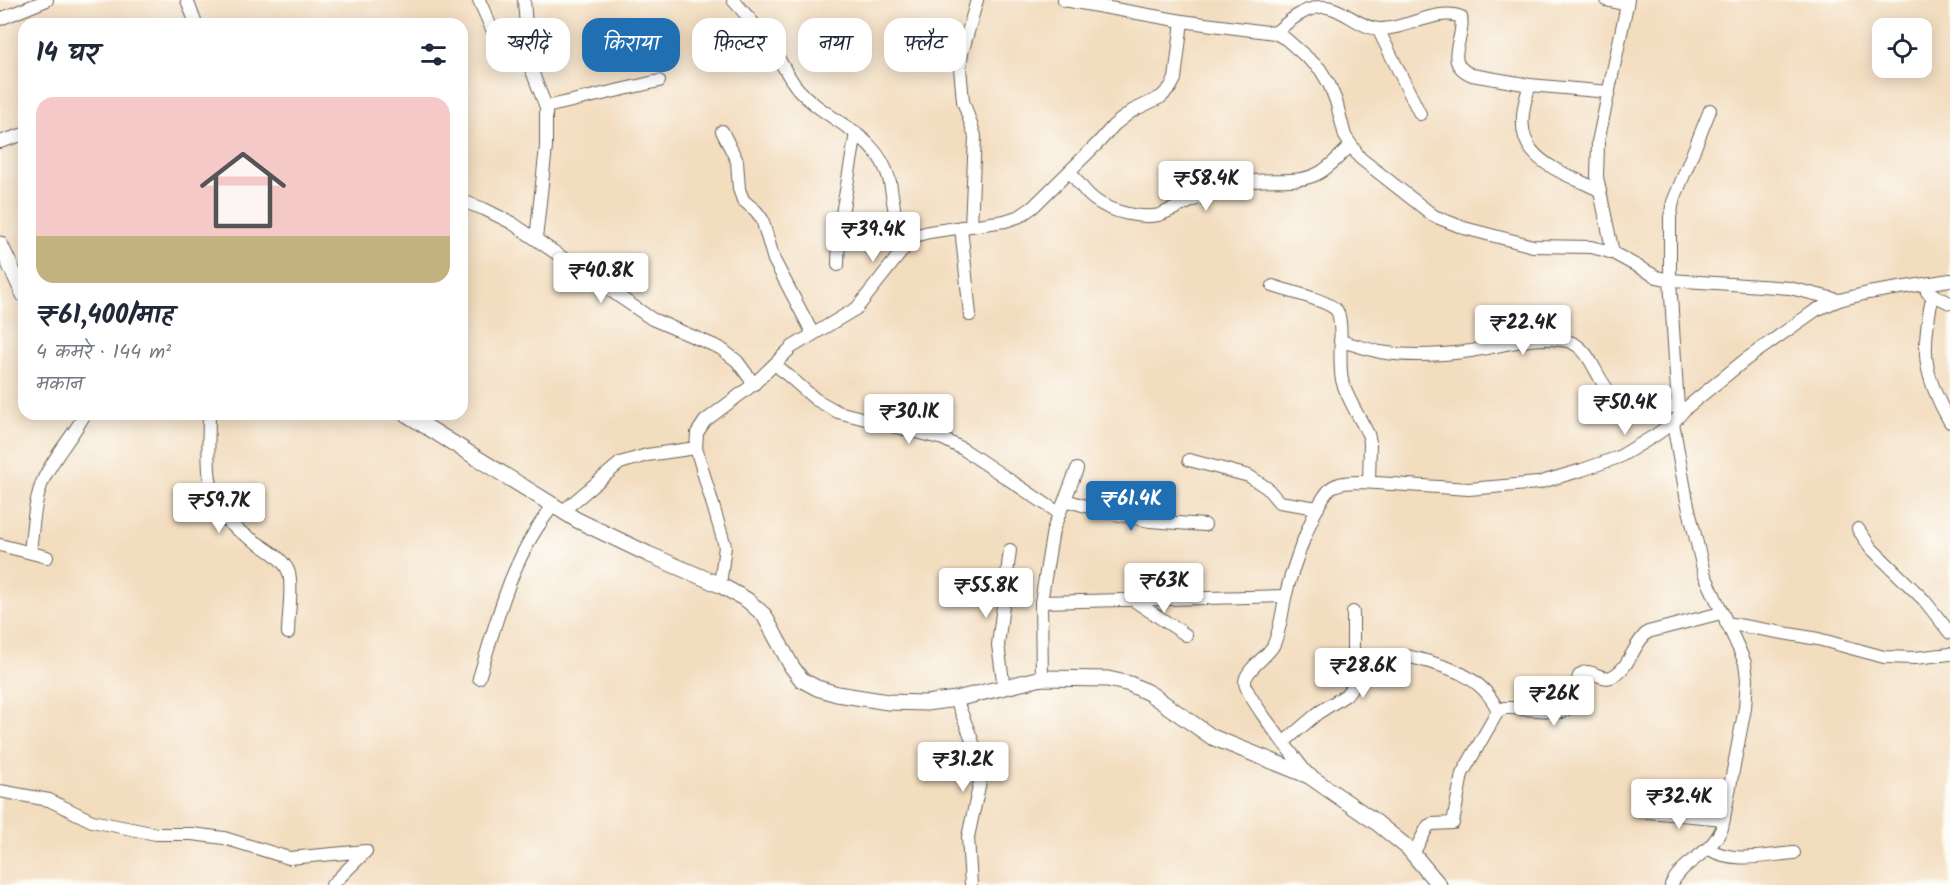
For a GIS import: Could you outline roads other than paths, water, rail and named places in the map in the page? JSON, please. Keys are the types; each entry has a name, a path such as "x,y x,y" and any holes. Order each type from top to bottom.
{"street":[{"path":"0,19 47,0"},
{"path":"187,0 194,18"},
{"path":"479,0 487,18"},
{"path":"524,0 526,18"},
{"path":"733,0 771,46 786,73 808,100 856,133 876,151 888,171 901,252"},
{"path":"970,315 966,226 975,136 963,102 960,68 977,0"},
{"path":"1064,0 1182,21 1275,33 1293,45 1320,69 1336,100 1345,136 1360,158 1434,216 1464,228 1533,246 1591,247 1613,253 1657,277 1670,280 1790,288 1839,300"},
{"path":"1606,0 1628,3 1598,142 1597,177 1613,253"},
{"path":"1275,33 1306,11 1326,3 1367,27 1378,29 1455,14 1461,17 1463,25 1455,54 1457,64 1463,71 1472,75 1530,85 1609,92"},
{"path":"720,585 725,546 696,448 697,433 705,421 754,384 792,347 857,308 901,252 918,235 1020,216 1033,207 1123,117 1161,97 1170,88 1175,79 1182,21"},
{"path":"1378,29 1420,114"},
{"path":"532,72 546,107 546,147 536,239"},
{"path":"546,107 660,81"},
{"path":"1530,85 1521,116 1522,130 1527,144 1545,164 1599,190"},
{"path":"1682,408 1670,280 1670,217 1673,202 1710,110"},
{"path":"722,131 737,161 739,189 743,200 762,219 774,260 813,334"},
{"path":"838,265 839,231 856,133"},
{"path":"0,142 18,136"},
{"path":"1070,171 1096,201 1110,208 1149,217 1159,216 1242,183 1256,180 1297,180 1309,177 1321,172 1350,146"},
{"path":"468,203 512,223 652,319 730,354 754,384"},
{"path":"2,253 18,284"},
{"path":"1309,776 1251,699 1245,683 1246,676 1273,646 1285,596 1298,556 1318,508 1326,493 1334,486 1344,483 1370,482 1469,489 1538,483 1582,470 1619,457 1673,423 1682,408 1816,310 1839,300 1885,289 1950,280"},
{"path":"1915,285 1950,303"},
{"path":"1273,286 1329,304 1337,311 1340,341 1339,365 1343,382 1368,434 1370,482"},
{"path":"1933,294 1924,347 1928,372 1936,397 1950,422"},
{"path":"1340,341 1379,352 1425,355 1469,351 1524,341 1564,340 1580,347 1610,392 1619,398 1682,408"},
{"path":"775,364 827,407 838,412 943,439 963,449 1059,513"},
{"path":"30,552 40,488 82,420"},
{"path":"209,420 209,468 216,502 222,514 234,528 276,555 285,566 290,581 288,633"},
{"path":"416,420 559,508 648,554 720,585 747,600 764,615 792,667 802,680 816,687 837,694 888,702 926,703 956,699 1042,678 1108,678 1130,684 1149,693 1212,737 1309,776 1377,823 1413,854 1439,885"},
{"path":"1671,885 1683,868 1709,849 1719,836 1745,708 1747,678 1745,663 1704,573 1687,501 1673,423"},
{"path":"479,678 505,593 523,550 534,531 559,508 620,463 647,455 696,448"},
{"path":"1189,460 1249,476 1267,488 1279,502 1318,508"},
{"path":"1042,678 1041,602 1053,530 1077,469"},
{"path":"1065,500 1110,513 1150,520 1205,525"},
{"path":"1858,529 1871,549 1924,600 1950,633"},
{"path":"0,545 48,557"},
{"path":"1004,687 998,645 1010,550"},
{"path":"1041,602 1285,596"},
{"path":"1133,600 1186,635"},
{"path":"1284,742 1318,712 1346,695 1353,686 1353,612"},
{"path":"1413,854 1428,826 1454,823 1462,774 1498,711 1512,708 1563,712 1570,705 1582,672 1588,671 1610,677 1630,659 1641,639 1648,632 1724,618 1891,657 1915,658 1950,654"},
{"path":"1407,656 1447,666 1465,675 1490,695 1498,711"},
{"path":"956,699 983,768 968,837 971,885"},
{"path":"0,791 49,800 92,821 156,834 192,834 224,838 289,858 366,851 332,885"},
{"path":"1638,811 1724,819"},
{"path":"1709,849 1719,855 1736,858 1794,853"}]}
